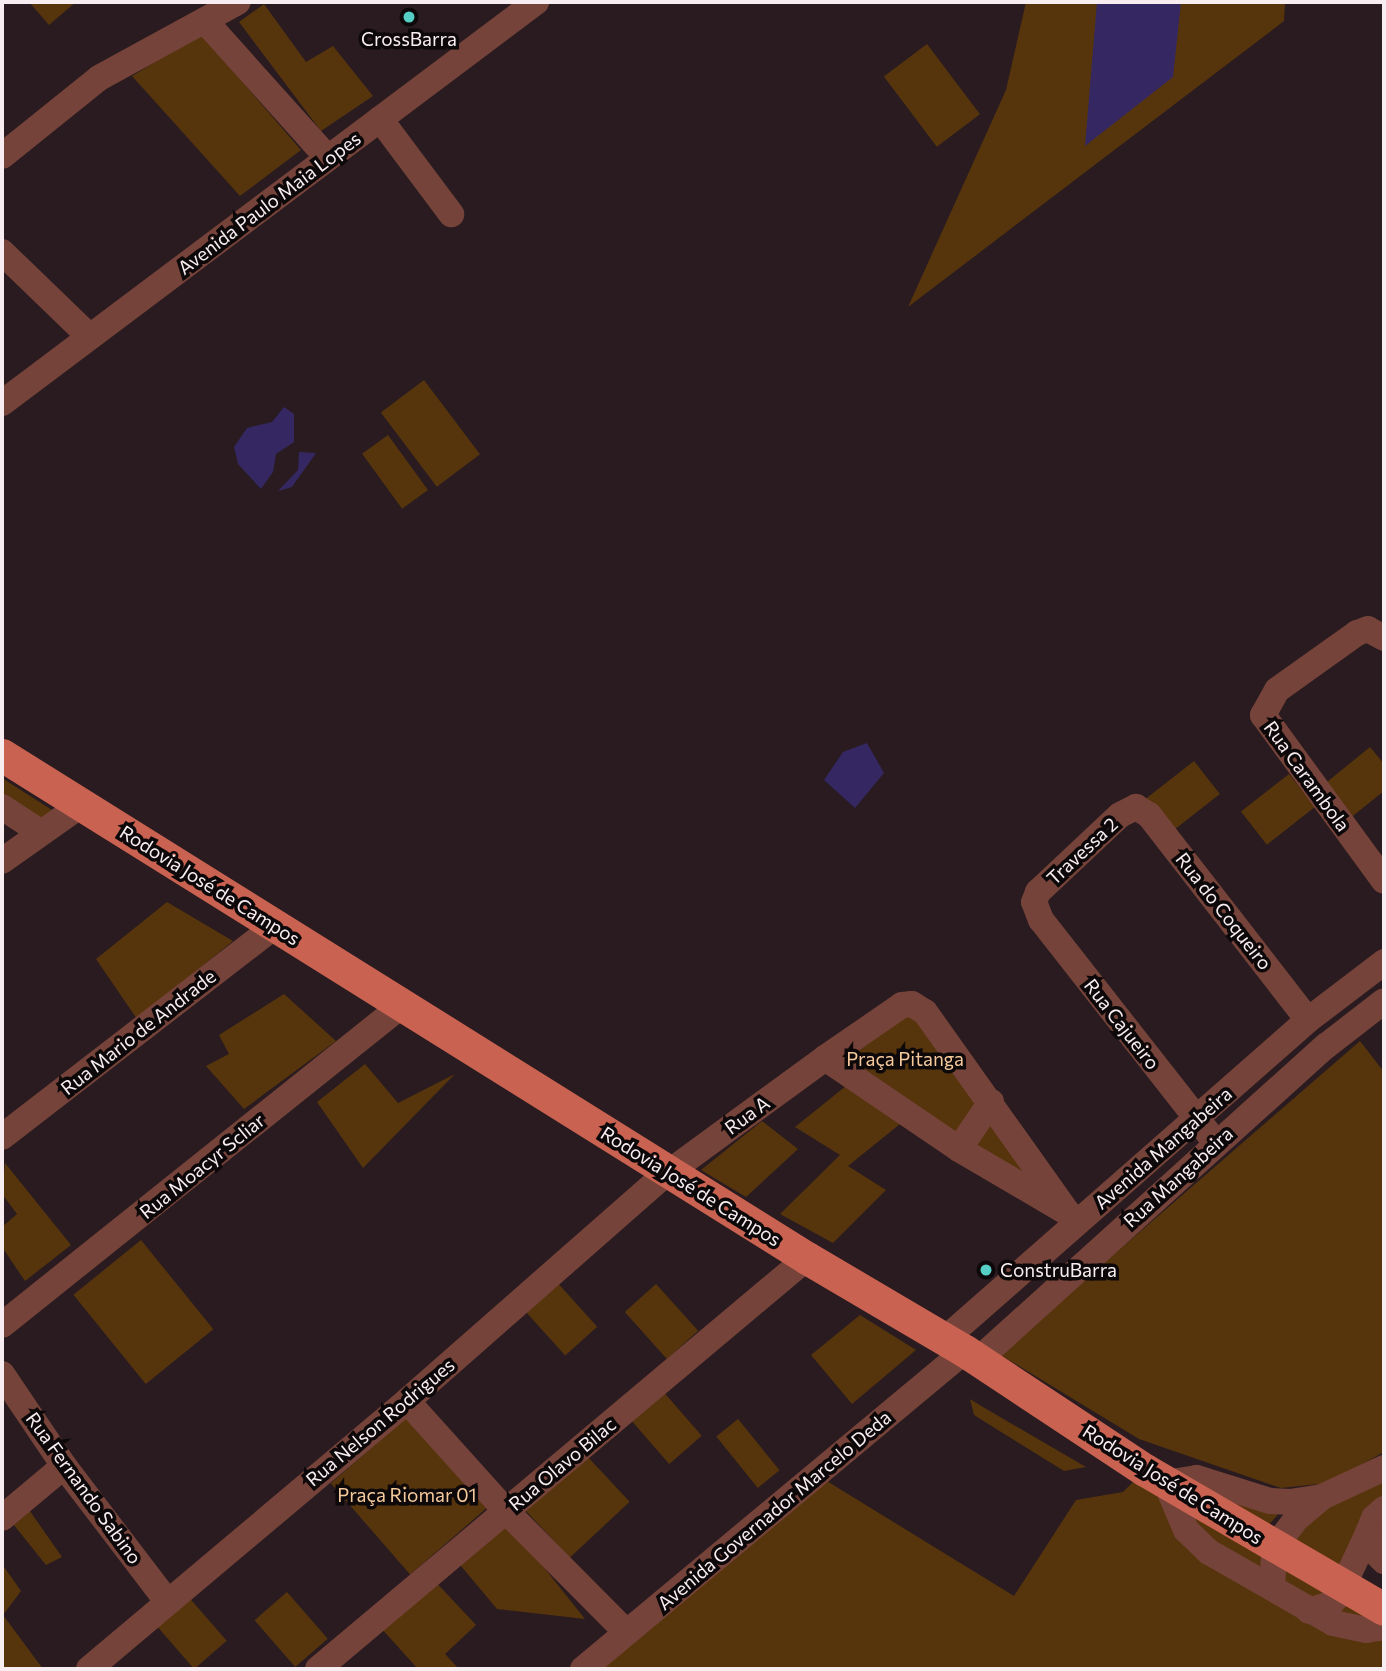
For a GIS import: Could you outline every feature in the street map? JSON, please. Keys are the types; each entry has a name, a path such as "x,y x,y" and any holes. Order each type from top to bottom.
{"main road":[{"name":"Rodovia José de Campos","path":"2,755 668,1172 962,1350 1166,1483 1384,1609"}],"street":[{"path":"2,156 99,78 238,2"},
{"name":"Avenida Paulo Maia Lopes","path":"2,403 536,2"},
{"path":"205,21 328,158"},
{"path":"380,119 451,214"},
{"path":"2,252 89,336"},
{"name":"Rua Carambola","path":"1376,633 1277,690 1263,715 1384,881"},
{"path":"2,861 81,805"},
{"path":"2,807 40,832"},
{"name":"Travessa 2","path":"1034,902 1038,892 1120,815 1136,807"},
{"name":"Rua do Coqueiro","path":"1136,807 1149,815 1308,1020"},
{"name":"Rua Cajueiro","path":"1034,902 1041,920 1216,1143"},
{"name":"Rua Mario de Andrade","path":"2,1137 275,926"},
{"name":"Avenida Mangabeira","path":"962,1350 1073,1217 1197,1120 1308,1020 1384,962"},
{"name":"Rua Mangabeira","path":"962,1350 1216,1143 1384,1001"},
{"path":"912,1004 925,1012 1073,1217 959,1149 825,1058 902,1005 912,1004"},
{"name":"Rua Moacyr Scliar","path":"2,1325 401,1006"},
{"name":"Rua A","path":"668,1172 825,1058"},
{"path":"959,1149 991,1102"},
{"name":"Rua Nelson Rodrigues","path":"89,1669 407,1401 668,1172"},
{"name":"Rua Olavo Bilac","path":"318,1669 807,1258"},
{"name":"Avenida Governador Marcelo Deda","path":"583,1669 962,1350"},
{"name":"Rua Fernando Sabino","path":"2,1374 64,1466 167,1601"},
{"path":"407,1401 506,1511 626,1632"},
{"path":"2,1518 64,1466"},
{"path":"1272,1586 1275,1547 1296,1519 1322,1497 1384,1468"},
{"path":"1322,1497 1270,1501 1197,1478 1166,1483 1195,1543 1272,1586 1308,1611 1366,1630 1384,1627"},
{"path":"1308,1611 1330,1604 1344,1585 1368,1533 1384,1509"},
{"path":"1368,1533 1375,1552 1384,1561"}],"green space":[{"path":"29,2 76,2 49,25"},
{"path":"1026,2 1285,2 1284,21 908,307 1006,90"},
{"path":"264,4 306,62 333,46 373,96 321,131 239,22"},
{"path":"201,34 301,150 240,196 132,76"},
{"path":"927,44 980,114 937,147 884,76"},
{"path":"424,380 480,454 437,487 381,412"},
{"path":"388,435 428,490 402,509 362,454"},
{"path":"1370,747 1384,764 1384,791 1349,819 1322,786"},
{"path":"1194,761 1220,794 1171,832 1145,799"},
{"path":"1289,774 1315,807 1267,845 1241,812"},
{"path":"2,778 55,812 41,822 2,797"},
{"path":"167,902 233,941 137,1019 96,959"},
{"path":"284,994 336,1041 244,1109 206,1066 229,1054 219,1035"},
{"name":"Praça Pitanga","path":"912,1004 1068,1213 825,1058"},
{"path":"1360,1041 1384,1072 1384,1452 1328,1483 1281,1488 1139,1439 999,1354"},
{"path":"365,1064 398,1103 455,1074 363,1168 317,1102"},
{"path":"846,1086 900,1124 848,1166 886,1190 833,1243 780,1214 840,1155 795,1127"},
{"path":"762,1121 798,1149 746,1197 701,1170"},
{"path":"5,1163 71,1245 25,1281 2,1247 2,1227 17,1214 2,1194"},
{"path":"141,1240 213,1329 146,1384 73,1295"},
{"path":"555,1280 597,1327 565,1356 523,1309"},
{"path":"656,1284 698,1331 667,1359 625,1312"},
{"path":"860,1315 916,1350 852,1404 811,1355"},
{"path":"661,1389 702,1436 669,1464 629,1417"},
{"path":"970,1399 1086,1467 1064,1471 974,1415"},
{"name":"Praça Riomar 01","path":"407,1417 486,1508 410,1575 331,1483"},
{"path":"738,1419 780,1470 758,1488 716,1437"},
{"path":"586,1455 630,1502 570,1558 526,1511"},
{"path":"1384,1468 1384,1561 1375,1552 1345,1585 1384,1609 1384,1669 590,1669 817,1475 1014,1596 1076,1500 1123,1492 1145,1470 1275,1547"},
{"path":"1189,1487 1282,1510 1265,1529"},
{"path":"25,1504 62,1557 46,1565 9,1519"},
{"path":"507,1521 585,1619 497,1609 456,1560"},
{"path":"2,1564 21,1591 3,1615 43,1669 2,1669"},
{"path":"432,1578 476,1625 445,1654 459,1669 418,1669 381,1628"},
{"path":"287,1592 328,1639 295,1667 255,1620"},
{"path":"186,1594 227,1641 194,1669 154,1622"}],"shaded area":[{"path":"1097,2 1181,2 1173,77 1085,146"},
{"path":"284,407 294,414 294,442 276,454 273,472 261,489 238,464 234,447 247,428 272,422"},
{"path":"299,452 316,453 292,487 278,491 298,470"},
{"path":"867,743 884,773 855,808 824,780 843,752"}],"place":[{"name":"CrossBarra","path":"409,17"},
{"name":"ConstruBarra","path":"986,1270"}]}
